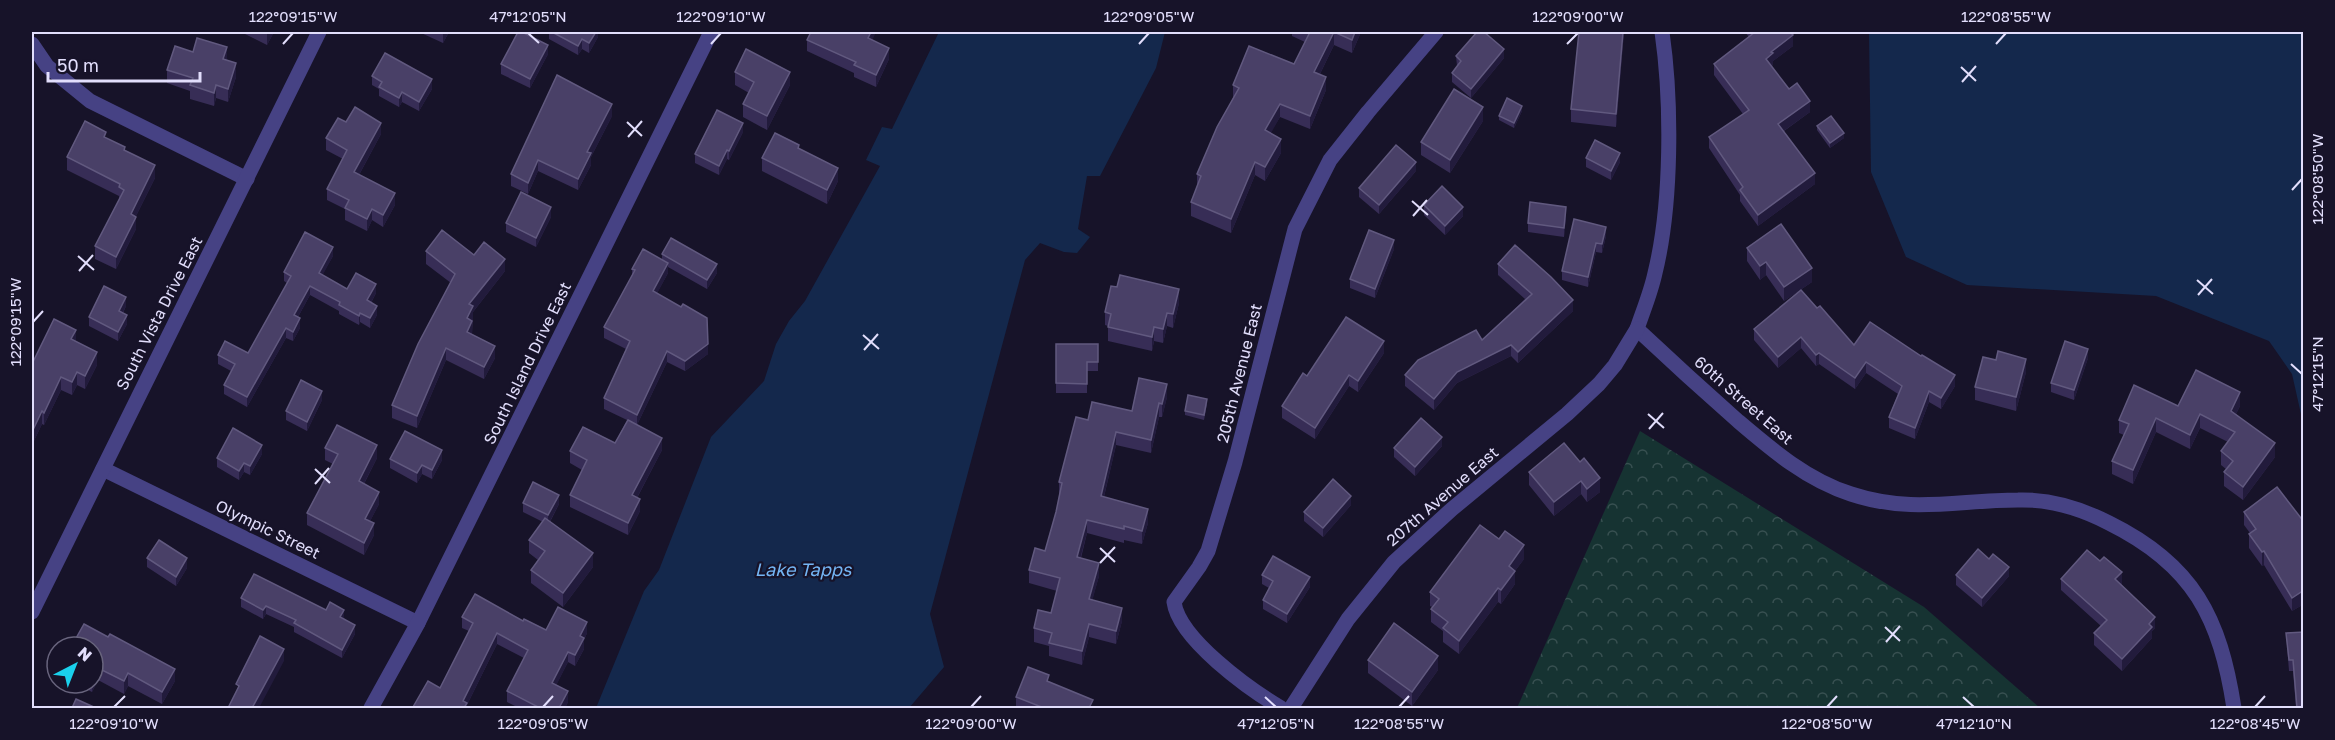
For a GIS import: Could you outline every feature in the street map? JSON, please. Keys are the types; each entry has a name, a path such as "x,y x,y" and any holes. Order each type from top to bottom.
{"street":[{"name":"South Vista Drive East","path":"32,612 319,32"},
{"name":"South Island Drive East","path":"371,708 418,622 711,32"},
{"name":"205th Avenue East","path":"1281,708 1254,692 1223,667 1181,624 1174,602 1208,551 1236,462 1295,229 1330,160 1436,32"},
{"path":"1637,329 1655,273 1666,194 1668,115 1662,32"},
{"path":"32,44 47,66 90,101 247,179"},
{"name":"207th Avenue East","path":"1290,708 1348,619 1394,562 1452,509 1568,414 1592,391 1615,366 1637,329"},
{"name":"60th Street East","path":"1637,329 1782,459 1831,487 1883,504 1935,506 2020,499 2066,504 2094,515 2146,543 2181,573 2207,611 2219,638 2229,674 2234,708"},
{"name":"Olympic Street","path":"103,468 418,622"}],"green space":[{"path":"1640,431 1924,607 2040,708 1517,708"}],"water":[{"name":"Lake Tapps","path":"939,32 1165,32 1156,68 1100,176 1087,176 1078,229 1090,237 1077,253 1064,252 1040,243 1025,260 930,614 944,667 909,708 596,708 644,591 659,570 711,437 764,381 776,344 789,321 805,301 880,166 866,160 882,127 892,129"},
{"path":"1869,32 2303,32 2303,423 2292,374 2269,341 2156,296 1967,285 1906,257 1871,172"}],"building":[{"path":"518,32 548,45 530,79 501,64"},
{"path":"552,32 596,32 589,43 582,39 578,46"},
{"path":"811,32 871,32 868,38 889,48 876,75 854,65 856,62 807,40"},
{"path":"1310,32 1334,32 1314,72 1326,77 1310,116 1280,104 1265,130 1281,139 1265,167 1255,162 1231,219 1191,202 1201,176 1197,174 1217,127 1239,88 1233,85 1249,46 1294,64"},
{"path":"1334,32 1355,32 1352,40"},
{"path":"1477,32 1484,32 1504,49 1471,89 1452,73 1461,61 1456,56"},
{"path":"1579,32 1623,32 1616,114 1571,109"},
{"path":"1755,32 1790,32 1793,35 1771,52 1773,53 1766,59 1789,89 1797,83 1810,101 1778,124 1815,173 1758,215 1740,190 1743,187 1709,137 1749,110 1714,64"},
{"path":"197,38 227,47 223,59 236,63 228,89 216,85 214,93 190,85 193,78 167,70 175,46 193,52"},
{"path":"746,49 790,72 767,116 743,104 754,82 735,72"},
{"path":"385,53 432,79 419,102 402,92 399,98 379,87 382,82 372,76"},
{"path":"557,75 612,104 587,152 591,153 578,179 538,160 528,183 511,174"},
{"path":"1454,89 1483,107 1450,160 1421,142"},
{"path":"1507,98 1522,106 1514,123 1499,116"},
{"path":"355,107 381,123 354,172 395,193 383,215 372,209 367,219 345,208 349,200 327,189 347,150 326,138 338,118 346,122"},
{"path":"717,110 743,123 719,166 695,154"},
{"path":"1831,116 1844,133 1830,143 1817,126"},
{"path":"85,121 106,132 104,137 125,147 124,150 155,165 131,214 136,217 116,257 95,246 124,190 119,187 120,184 67,157"},
{"path":"775,133 799,145 798,148 838,168 827,190 762,158"},
{"path":"1595,140 1620,153 1611,171 1586,158"},
{"path":"1396,145 1416,162 1379,205 1359,188"},
{"path":"1442,186 1463,207 1445,226 1424,205"},
{"path":"521,192 551,207 536,238 506,223"},
{"path":"1530,202 1566,207 1564,228 1528,223"},
{"path":"1574,219 1606,227 1602,244 1596,243 1588,277 1562,271"},
{"path":"1781,224 1812,268 1784,287 1766,262 1760,266 1747,248"},
{"path":"442,230 474,255 484,242 505,259 469,304 473,306 467,318 472,321 467,332 495,346 484,367 446,348 417,416 392,405 418,344 455,274 426,251"},
{"path":"1369,230 1394,240 1375,289 1350,279"},
{"path":"305,232 333,247 319,273 347,289 356,273 376,284 367,300 377,306 370,318 360,313 359,316 339,305 340,302 310,286 294,315 300,318 293,332 286,328 247,397 224,385 235,364 218,355 225,341 248,353 291,276 284,272"},
{"path":"671,238 717,264 707,280 662,254"},
{"path":"1515,245 1573,300 1518,352 1511,345 1457,372 1434,399 1405,375 1418,360 1476,330 1482,340 1532,294 1498,264"},
{"path":"643,249 668,263 653,291 707,318 708,344 685,361 667,351 637,415 604,398 630,341 604,327 635,270 632,269"},
{"path":"1120,275 1179,289 1173,314 1167,313 1163,329 1154,327 1152,337 1108,327 1111,314 1105,312 1111,286 1117,287"},
{"path":"104,286 126,297 119,311 127,315 118,332 89,317"},
{"path":"1801,290 1817,308 1820,306 1854,345 1870,322 1921,356 1955,375 1941,398 1929,391 1915,428 1889,417 1902,386 1866,362 1855,378 1819,353 1816,355 1801,337 1778,357 1754,329"},
{"path":"1346,317 1384,341 1358,381 1349,375 1315,428 1282,406 1303,373 1307,376"},
{"path":"54,319 76,330 71,339 97,352 85,376 77,372 72,382 61,377 32,432 32,364"},
{"path":"2065,341 2088,349 2074,390 2051,383"},
{"path":"1056,344 1098,344 1098,362 1087,362 1087,384 1056,383"},
{"path":"1998,351 2026,359 2016,397 1975,387 1983,357 1996,360"},
{"path":"2196,370 2240,392 2231,411 2275,443 2243,487 2224,472 2233,461 2221,451 2235,432 2200,414 2190,435 2156,418 2133,470 2112,461 2129,424 2119,420 2134,385 2178,406"},
{"path":"1139,378 1167,384 1162,404 1159,403 1151,440 1116,432 1101,496 1148,509 1142,531 1087,520 1077,557 1099,563 1089,599 1122,608 1116,631 1089,624 1082,651 1049,643 1052,633 1034,628 1038,610 1051,613 1060,578 1029,570 1035,548 1045,551 1056,512 1062,483 1059,482 1076,417 1088,420 1092,402 1132,411"},
{"path":"301,380 322,391 307,422 286,411"},
{"path":"1188,395 1207,399 1204,415 1185,411"},
{"path":"1421,418 1442,437 1415,467 1394,448"},
{"path":"628,420 662,438 632,495 640,499 628,523 570,495 587,460 570,451 583,427 615,443"},
{"path":"337,425 377,445 359,481 379,492 365,519 374,523 364,543 307,513 338,454 325,448"},
{"path":"233,428 262,445 250,466 244,463 239,471 217,458"},
{"path":"405,431 442,450 432,470 422,465 417,473 390,459"},
{"path":"1564,443 1580,462 1584,458 1600,478 1587,489 1581,481 1554,502 1529,472"},
{"path":"1333,479 1351,496 1323,528 1304,512"},
{"path":"533,482 559,495 548,515 523,503"},
{"path":"2277,487 2304,522 2304,590 2292,598 2264,551 2262,552 2249,534 2256,529 2244,512"},
{"path":"545,518 593,553 563,593 531,570 545,551 529,540"},
{"path":"1480,525 1499,539 1505,531 1524,545 1509,566 1515,571 1501,590 1498,588 1459,641 1443,628 1448,622 1431,609 1439,599 1430,592"},
{"path":"159,540 187,558 176,577 147,558"},
{"path":"1978,549 1989,559 1993,554 2009,567 1982,598 1956,575"},
{"path":"2087,550 2100,561 2104,557 2122,572 2115,579 2155,617 2149,624 2152,627 2122,659 2094,633 2107,620 2061,579"},
{"path":"1273,556 1310,577 1287,614 1263,600 1273,581 1262,575"},
{"path":"254,574 326,610 330,602 344,610 340,617 355,625 342,650 294,623 296,620 266,606 263,610 241,598"},
{"path":"475,594 523,621 524,619 546,630 558,607 587,622 580,636 584,638 575,655 568,652 552,683 568,691 559,708 540,708 507,691 528,650 497,633 463,701 467,703 464,708 413,707 428,681 440,688 473,623 462,617"},
{"path":"1394,623 1438,656 1412,692 1368,660"},
{"path":"84,624 104,635 78,635"},
{"path":"2304,632 2304,708 2297,708 2293,660 2289,660 2286,633"},
{"path":"110,634 175,669 162,692 128,673 124,681 105,672 105,635 108,637"},
{"path":"260,636 284,649 252,708 228,708 239,686 236,684"},
{"path":"1028,667 1049,675 1047,681 1093,700 1089,708 1044,708 1016,697"},
{"path":"76,699 96,708 72,708"}]}
